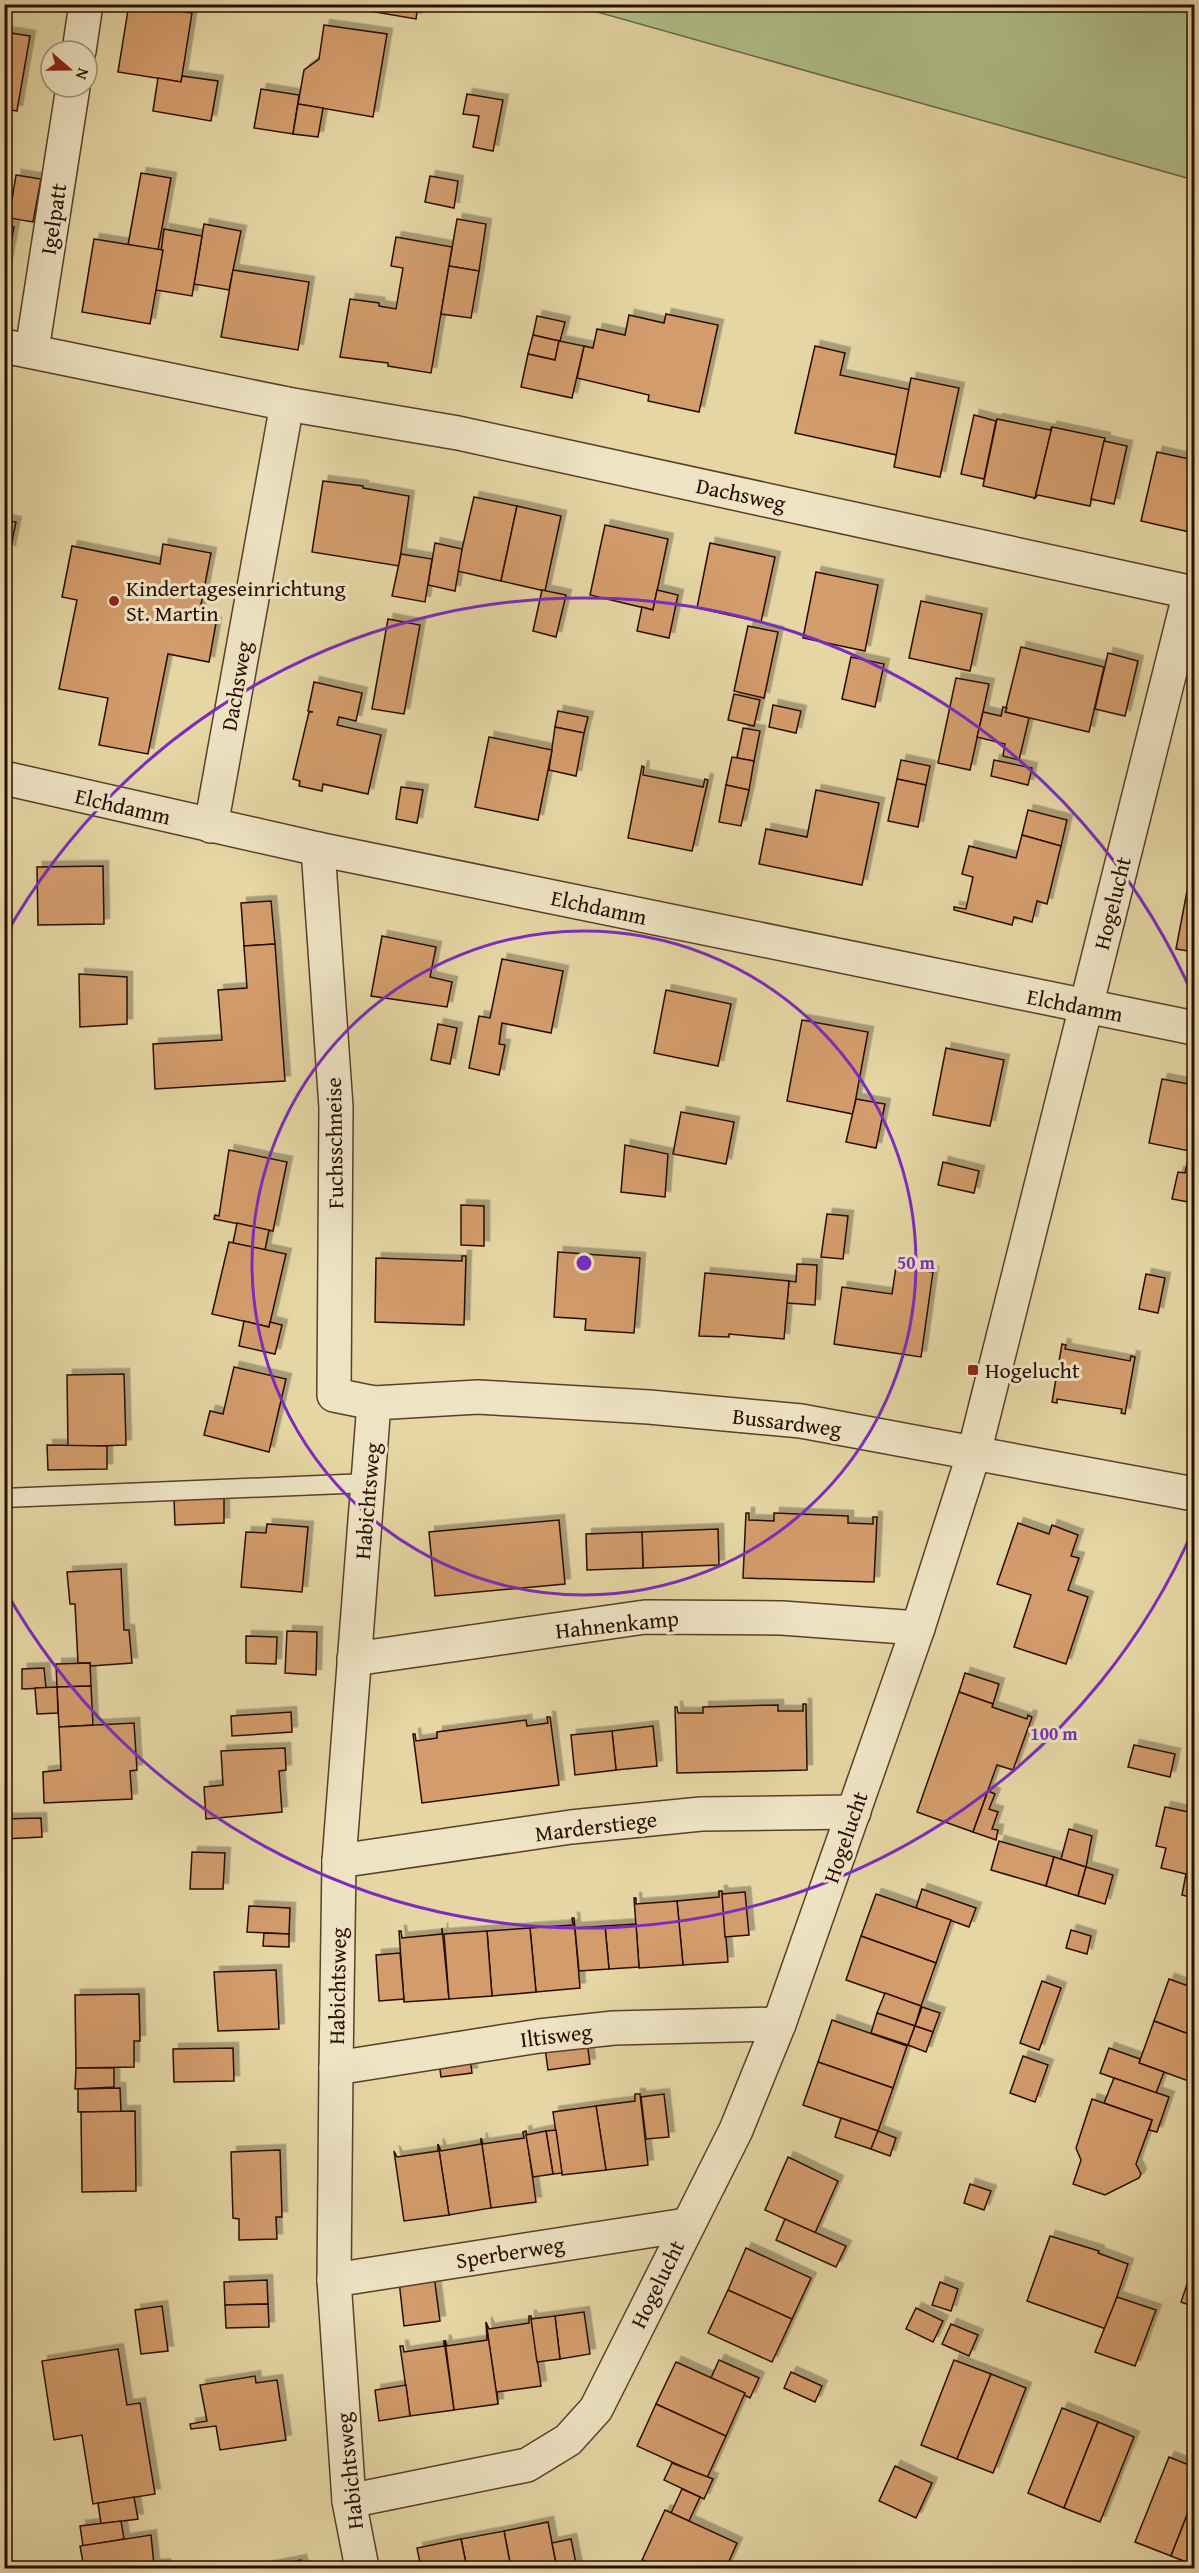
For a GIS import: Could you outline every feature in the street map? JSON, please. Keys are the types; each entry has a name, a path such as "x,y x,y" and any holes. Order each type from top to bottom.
{"street":[{"path":"81,39 86,4"},
{"name":"Igelpatt","path":"18,348 70,99"},
{"name":"Dachsweg","path":"18,348 287,404 458,433 1192,592"},
{"name":"Dachsweg","path":"211,826 287,404"},
{"name":"Hogelucht","path":"349,2501 527,2465 568,2440 596,2409 686,2225 736,2130 779,2024 854,1812 918,1628 974,1453 1085,1007 1192,592"},
{"name":"Elchdamm","path":"4,778 318,849 1194,1028"},
{"name":"Fuchsschneise","path":"318,849 336,1107 334,1395 374,1403"},
{"name":"Bussardweg","path":"374,1403 478,1397 649,1407 801,1421 1194,1494"},
{"name":"Habichtsweg","path":"362,2568 349,2501 334,2280 336,2068 339,1862 374,1403"},
{"name":"Hahnenkamp","path":"354,1659 645,1617 782,1618 918,1628"},
{"name":"Marderstiege","path":"339,1862 571,1827 701,1814 854,1812"},
{"name":"Iltisweg","path":"336,2068 614,2028 779,2024"},
{"name":"Sperberweg","path":"334,2280 686,2225"}],"lane":[{"path":"4,1498 368,1483"}],"green space":[{"path":"583,5 1194,5 1194,180 583,8"}],"building":[{"path":"129,4 192,13 181,82 118,72"},
{"path":"358,4 418,4 416,19 357,9"},
{"path":"324,25 387,34 373,117 298,104 304,70 319,59"},
{"path":"4,32 30,36 17,111 4,109"},
{"path":"182,76 218,81 211,121 153,111 158,78 181,82"},
{"path":"261,89 299,95 293,134 254,128"},
{"path":"467,94 503,100 493,151 473,147 479,116 463,114"},
{"path":"298,104 323,108 318,137 293,134"},
{"path":"141,173 171,178 158,250 128,245"},
{"path":"16,175 41,179 33,222 9,218"},
{"path":"430,176 458,181 454,208 425,202"},
{"path":"457,219 486,224 479,271 449,266"},
{"path":"204,224 241,231 229,290 194,284"},
{"path":"4,225 14,227 4,279"},
{"path":"164,229 202,236 192,296 156,290"},
{"path":"396,237 452,247 431,373 388,366 388,363 340,357 350,299 379,303 379,306 396,309 403,268 391,266"},
{"path":"94,239 163,250 150,324 82,312"},
{"path":"449,266 479,271 471,318 441,314"},
{"path":"233,270 309,282 298,350 221,337"},
{"path":"666,314 718,325 699,412 648,401 649,395 577,378 584,346 593,348 597,329 625,335 629,315 664,323"},
{"path":"537,316 565,322 560,341 533,335"},
{"path":"533,335 559,341 555,360 528,354"},
{"path":"559,341 584,346 572,398 521,387 528,354 555,360"},
{"path":"815,346 845,353 840,375 911,390 897,455 795,433"},
{"path":"911,378 959,388 940,477 894,467"},
{"path":"974,415 996,421 984,479 961,474"},
{"path":"997,419 1050,430 1052,427 1035,498 983,486"},
{"path":"1052,427 1105,438 1090,506 1038,495 1035,498"},
{"path":"1104,441 1127,446 1114,504 1091,499"},
{"path":"1157,452 1194,460 1194,533 1141,521"},
{"path":"323,481 363,486 363,488 409,496 399,566 312,552"},
{"path":"474,497 517,506 501,581 457,571"},
{"path":"517,506 561,516 545,591 501,581"},
{"path":"4,520 16,522 10,551 4,550"},
{"path":"605,525 668,539 653,610 590,595"},
{"path":"435,543 462,549 455,591 428,585"},
{"path":"710,543 775,557 761,622 697,608"},
{"path":"163,544 211,553 198,620 216,623 209,662 168,654 148,754 99,745 108,698 59,689 77,600 62,597 72,546 160,564"},
{"path":"401,554 432,559 425,602 392,596"},
{"path":"816,572 878,585 865,651 803,638"},
{"path":"542,590 566,595 556,637 533,631"},
{"path":"657,590 678,595 669,638 637,631 642,607 653,610"},
{"path":"921,601 982,614 970,671 909,658"},
{"path":"388,619 420,625 404,714 372,709"},
{"path":"748,626 778,632 764,698 734,691"},
{"path":"1021,647 1104,667 1089,732 1005,712"},
{"path":"1108,653 1138,661 1125,716 1095,709"},
{"path":"851,657 884,664 875,707 842,699"},
{"path":"956,678 989,684 970,770 938,763"},
{"path":"314,682 362,693 356,721 339,717 337,725 381,735 368,794 323,784 322,791 299,786 300,781 293,779 309,712 313,712 308,711"},
{"path":"734,694 760,700 754,726 728,720"},
{"path":"773,705 801,711 796,733 769,727"},
{"path":"1003,707 1007,708 1005,712 1029,718 1019,760 1003,756 1005,744 977,737 983,712 1001,716"},
{"path":"558,711 588,717 584,733 555,727"},
{"path":"555,727 584,733 576,776 549,770"},
{"path":"743,728 760,731 754,761 737,758"},
{"path":"489,737 552,750 538,820 475,807"},
{"path":"732,757 754,761 749,790 726,785"},
{"path":"901,760 930,766 926,785 897,779"},
{"path":"994,760 1032,768 1028,785 991,776"},
{"path":"642,766 644,767 643,775 703,787 705,779 708,780 692,851 628,838"},
{"path":"897,779 926,785 918,827 888,821"},
{"path":"726,785 749,790 741,826 719,822"},
{"path":"401,787 423,790 417,823 396,819"},
{"path":"816,790 879,803 862,885 759,864 766,829 807,837"},
{"path":"1028,810 1067,820 1061,846 1022,835"},
{"path":"1022,835 1061,846 1047,904 1037,901 1032,922 1014,917 1012,925 954,910 954,907 966,909 973,877 962,874 969,846 1016,858"},
{"path":"103,866 104,924 38,925 37,867"},
{"path":"1188,886 1194,888 1194,952 1176,949"},
{"path":"271,901 275,944 244,946 241,903"},
{"path":"382,936 436,947 430,977 452,982 447,1007 371,996"},
{"path":"275,944 285,1081 155,1089 153,1044 222,1040 218,990 247,988 244,946"},
{"path":"502,959 563,971 551,1033 502,1023 499,1044 505,1045 499,1075 469,1068 479,1016 490,1018"},
{"path":"79,974 127,977 127,1024 80,1027"},
{"path":"666,990 731,1004 718,1066 654,1053"},
{"path":"802,1020 868,1032 853,1114 787,1101"},
{"path":"438,1024 457,1028 450,1064 431,1060"},
{"path":"946,1048 1004,1060 990,1126 933,1115"},
{"path":"1162,1079 1194,1085 1194,1203 1172,1199 1178,1172 1185,1173 1190,1151 1149,1143"},
{"path":"856,1099 885,1104 876,1148 846,1142"},
{"path":"681,1112 734,1122 726,1164 673,1154"},
{"path":"625,1145 668,1154 665,1197 621,1192"},
{"path":"229,1150 287,1162 273,1231 214,1219 215,1215 219,1216"},
{"path":"943,1162 979,1171 974,1193 938,1185"},
{"path":"461,1205 484,1206 484,1246 461,1245"},
{"path":"827,1214 848,1216 843,1259 821,1257"},
{"path":"237,1223 269,1230 265,1250 233,1243"},
{"path":"229,1242 286,1254 269,1327 212,1314"},
{"path":"558,1252 640,1258 634,1333 585,1330 586,1319 554,1317"},
{"path":"462,1256 466,1256 464,1325 375,1322 376,1258 462,1261"},
{"path":"797,1264 817,1265 815,1305 787,1303 789,1281 796,1282"},
{"path":"896,1267 933,1272 921,1357 834,1344 842,1287 892,1294"},
{"path":"705,1273 789,1281 784,1339 729,1334 729,1337 699,1336"},
{"path":"1146,1274 1165,1278 1158,1313 1139,1309"},
{"path":"244,1321 269,1327 270,1322 282,1325 275,1354 239,1346"},
{"path":"1062,1344 1066,1345 1065,1349 1130,1361 1131,1356 1135,1357 1125,1414 1121,1413 1122,1409 1057,1399 1057,1403 1052,1402"},
{"path":"234,1367 286,1379 269,1452 204,1435 210,1411 223,1414"},
{"path":"124,1374 126,1445 68,1447 67,1375"},
{"path":"47,1445 107,1446 107,1469 48,1470"},
{"path":"224,1497 224,1523 175,1525 174,1498"},
{"path":"746,1513 749,1513 749,1520 774,1521 774,1513 848,1516 848,1523 873,1524 873,1517 877,1517 874,1582 743,1578"},
{"path":"559,1520 565,1584 435,1596 429,1532"},
{"path":"1018,1523 1049,1534 1052,1525 1078,1535 1071,1556 1079,1558 1068,1590 1088,1597 1066,1664 1014,1647 1031,1595 997,1584"},
{"path":"267,1524 308,1527 302,1592 241,1587 246,1532 266,1533"},
{"path":"718,1529 719,1565 643,1568 642,1532"},
{"path":"642,1532 643,1568 587,1570 586,1534"},
{"path":"121,1569 124,1630 129,1630 132,1663 91,1666 90,1663 78,1663 75,1604 70,1604 67,1572"},
{"path":"287,1631 317,1632 316,1675 285,1673"},
{"path":"246,1636 277,1637 276,1664 246,1663"},
{"path":"90,1663 91,1686 57,1687 56,1664"},
{"path":"44,1668 46,1688 22,1689 22,1669"},
{"path":"965,1673 999,1684 993,1704 959,1692"},
{"path":"91,1686 93,1725 59,1727 57,1687"},
{"path":"57,1687 58,1713 37,1714 35,1688"},
{"path":"959,1692 1027,1719 1028,1715 1032,1717 1013,1770 997,1765 973,1832 917,1812"},
{"path":"803,1704 806,1704 807,1770 677,1773 675,1707 678,1713 703,1713 703,1707 778,1705 778,1711 803,1711"},
{"path":"291,1712 292,1732 232,1736 231,1716"},
{"path":"547,1717 550,1717 559,1785 422,1803 413,1734 415,1734 416,1741 437,1738 437,1732 526,1720 527,1726 548,1723"},
{"path":"134,1723 137,1770 130,1771 132,1799 44,1803 43,1772 61,1770 59,1727"},
{"path":"653,1726 657,1766 616,1770 612,1731"},
{"path":"612,1731 616,1770 575,1775 571,1735"},
{"path":"1134,1745 1175,1754 1170,1777 1128,1767"},
{"path":"285,1748 286,1770 279,1771 282,1812 206,1819 204,1787 223,1785 221,1751"},
{"path":"988,1791 995,1794 989,1809 998,1812 992,1829 998,1830 996,1840 973,1832"},
{"path":"1165,1807 1194,1813 1194,1898 1182,1895 1186,1874 1161,1868 1166,1848 1156,1846"},
{"path":"41,1818 42,1837 4,1839 4,1819"},
{"path":"1069,1829 1092,1836 1086,1867 1061,1859"},
{"path":"999,1841 1054,1857 1046,1886 991,1870"},
{"path":"192,1852 225,1853 223,1889 190,1889"},
{"path":"1054,1857 1086,1867 1078,1896 1046,1886"},
{"path":"1086,1867 1113,1875 1105,1904 1078,1896"},
{"path":"922,1889 976,1908 969,1927 916,1908"},
{"path":"719,1891 722,1891 728,1962 683,1965 677,1901 719,1897"},
{"path":"745,1892 749,1935 725,1937 722,1894"},
{"path":"876,1894 951,1920 936,1963 861,1936"},
{"path":"634,1898 636,1898 636,1904 677,1901 683,1965 639,1968"},
{"path":"249,1906 290,1908 289,1934 247,1932"},
{"path":"572,1918 574,1918 580,1988 536,1992 530,1928 573,1925"},
{"path":"636,1924 639,1967 609,1969 605,1926"},
{"path":"605,1926 609,1969 579,1971 575,1928"},
{"path":"442,1928 449,1999 404,2002 399,1931 401,1931 402,1938 442,1934"},
{"path":"530,1928 536,1992 492,1996 487,1931"},
{"path":"1071,1930 1091,1936 1087,1954 1066,1948"},
{"path":"487,1931 492,1996 449,1999 444,1934"},
{"path":"264,1933 289,1934 289,1947 263,1946"},
{"path":"861,1936 936,1963 921,2006 846,1980"},
{"path":"400,1953 404,1999 379,2001 376,1955"},
{"path":"276,1970 279,2029 218,2031 214,1972"},
{"path":"1169,1979 1194,1988 1194,2036 1154,2021"},
{"path":"1042,1981 1061,1988 1039,2050 1020,2043"},
{"path":"885,1993 921,2006 915,2026 877,2013"},
{"path":"139,1994 140,2041 134,2041 134,2067 76,2068 75,1995"},
{"path":"922,2007 940,2013 933,2032 915,2026"},
{"path":"877,2013 915,2026 908,2045 871,2033"},
{"path":"832,2020 907,2046 893,2088 818,2062"},
{"path":"1154,2021 1194,2036 1194,2083 1139,2063"},
{"path":"915,2026 933,2032 926,2052 908,2045"},
{"path":"587,2042 590,2064 548,2070 545,2048"},
{"path":"233,2048 234,2081 174,2082 173,2049"},
{"path":"1109,2048 1140,2059 1139,2063 1164,2072 1156,2093 1100,2073"},
{"path":"1023,2056 1048,2065 1035,2102 1010,2093"},
{"path":"470,2058 472,2073 441,2077 439,2062"},
{"path":"818,2062 893,2088 878,2131 803,2105"},
{"path":"76,2068 114,2068 114,2087 75,2089"},
{"path":"1114,2078 1169,2097 1157,2132 1149,2130 1152,2120 1104,2103"},
{"path":"120,2088 121,2112 78,2112 78,2089"},
{"path":"635,2094 640,2094 648,2165 606,2170 596,2106 635,2101"},
{"path":"664,2094 669,2137 646,2139 641,2097"},
{"path":"1092,2099 1152,2120 1136,2164 1141,2174 1139,2178 1105,2195 1073,2184 1081,2160 1076,2148"},
{"path":"596,2106 606,2170 562,2175 553,2112"},
{"path":"135,2111 136,2191 82,2192 81,2112"},
{"path":"841,2118 878,2131 871,2149 835,2137"},
{"path":"556,2130 562,2173 553,2174 546,2131"},
{"path":"526,2131 536,2202 491,2208 481,2138 483,2144 524,2138 523,2132"},
{"path":"546,2131 553,2174 533,2177 526,2135"},
{"path":"878,2131 896,2138 890,2156 871,2149"},
{"path":"481,2138 491,2208 449,2215 438,2144 441,2151 481,2144"},
{"path":"438,2144 449,2215 404,2221 394,2151 397,2157 438,2151"},
{"path":"280,2150 282,2217 276,2217 277,2239 239,2240 239,2219 233,2218 231,2152"},
{"path":"788,2157 838,2181 815,2233 765,2210"},
{"path":"970,2184 991,2191 984,2210 964,2203"},
{"path":"785,2219 846,2246 836,2267 776,2240"},
{"path":"1050,2236 1099,2251 1098,2253 1128,2264 1106,2329 1027,2301"},
{"path":"746,2248 811,2278 792,2319 728,2290"},
{"path":"1194,2264 1194,2307 1181,2302"},
{"path":"434,2276 440,2321 404,2326 399,2281"},
{"path":"267,2280 268,2304 225,2305 224,2282"},
{"path":"940,2282 958,2289 951,2311 932,2305"},
{"path":"728,2290 792,2319 772,2362 708,2333"},
{"path":"1117,2297 1156,2310 1135,2366 1095,2352"},
{"path":"268,2304 269,2327 226,2328 225,2305"},
{"path":"162,2306 168,2351 141,2354 135,2310"},
{"path":"916,2308 943,2321 933,2342 906,2329"},
{"path":"584,2312 590,2354 560,2359 555,2316"},
{"path":"529,2316 531,2316 541,2386 497,2392 498,2404 486,2322 489,2329 529,2323"},
{"path":"555,2316 560,2359 537,2362 531,2319"},
{"path":"486,2322 498,2404 454,2410 445,2340 447,2346 487,2340"},
{"path":"951,2324 978,2335 969,2356 942,2344"},
{"path":"444,2340 454,2410 410,2416 400,2346 403,2346 404,2352 444,2346"},
{"path":"118,2349 127,2405 140,2403 155,2494 93,2504 82,2435 54,2440 42,2361"},
{"path":"719,2360 759,2378 750,2398 711,2378"},
{"path":"954,2360 991,2374 957,2459 921,2445"},
{"path":"676,2362 745,2393 726,2436 656,2404"},
{"path":"791,2372 822,2386 815,2402 784,2388"},
{"path":"991,2374 1026,2388 993,2473 957,2459"},
{"path":"255,2376 256,2383 277,2380 286,2440 220,2450 216,2426 191,2429 190,2424 207,2421 200,2385"},
{"path":"406,2385 410,2416 379,2421 375,2390"},
{"path":"656,2404 726,2436 707,2478 637,2446"},
{"path":"1062,2408 1098,2422 1064,2508 1028,2493"},
{"path":"1098,2422 1134,2437 1100,2522 1064,2508"},
{"path":"1169,2457 1194,2467 1194,2497 1171,2556 1135,2542"},
{"path":"672,2463 713,2479 704,2499 664,2480"},
{"path":"895,2466 932,2483 916,2518 879,2501"},
{"path":"682,2489 700,2497 689,2521 671,2513"},
{"path":"134,2497 138,2519 101,2524 98,2503"},
{"path":"1194,2497 1194,2565 1171,2556"},
{"path":"665,2510 737,2543 726,2568 668,2568 642,2560"},
{"path":"121,2521 124,2539 83,2546 80,2526"},
{"path":"548,2522 557,2568 511,2568 504,2531"},
{"path":"504,2531 511,2568 467,2568 461,2539"},
{"path":"151,2535 154,2565 165,2564 166,2568 84,2568 80,2546"},
{"path":"461,2539 467,2568 421,2568 417,2548"},
{"path":"571,2539 577,2568 557,2568 552,2543"},
{"path":"301,2560 303,2568 259,2568"}],"place":[{"name":"Kindertageseinrichtung St. Martin","path":"114,601"},
{"name":"Hogelucht","path":"973,1370"}]}
